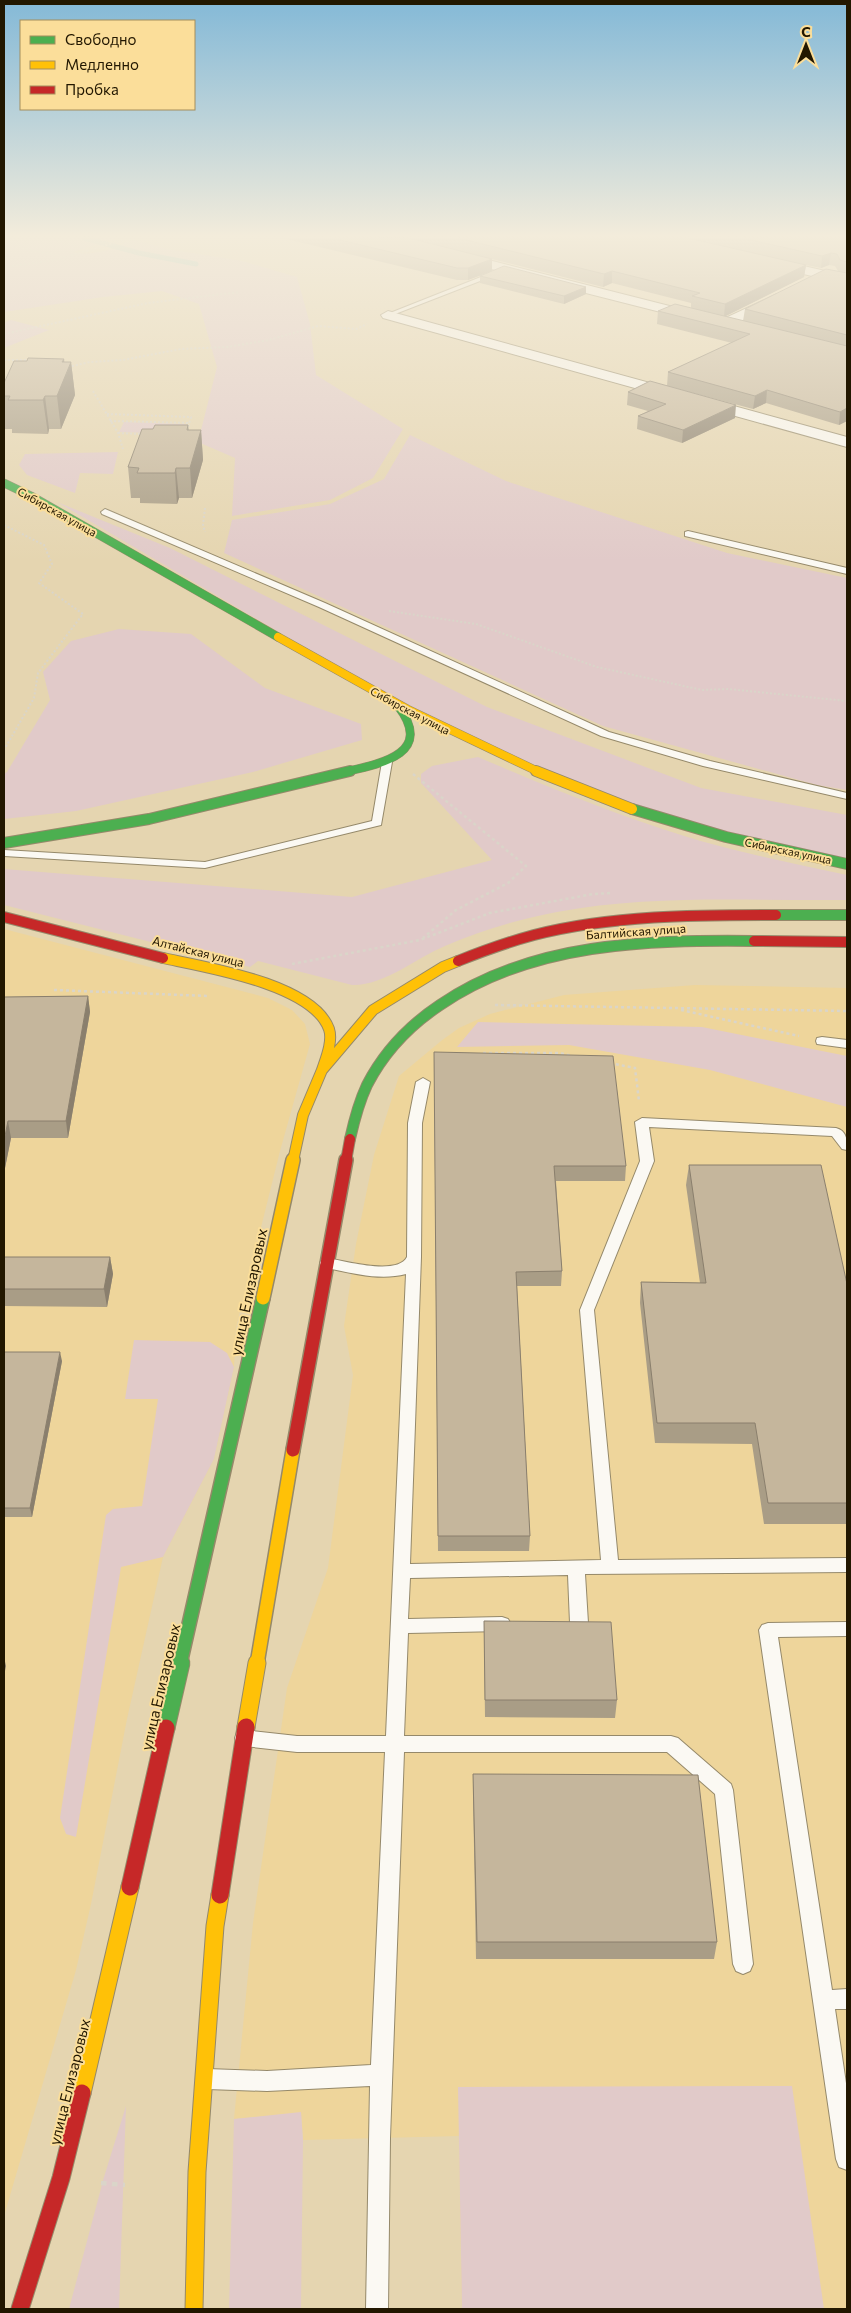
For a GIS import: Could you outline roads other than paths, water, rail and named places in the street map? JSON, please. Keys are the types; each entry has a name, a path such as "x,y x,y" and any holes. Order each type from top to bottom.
{"main road":[{"name":"Сибирская улица","path":"4,483 31,496 398,706 489,751 576,788 654,817 743,842 847,864"},
{"path":"4,843 75,834 235,799 390,760 412,741 414,733 408,716 398,706"},
{"name":"Балтийская улица","path":"322,1070 373,1010 443,967 488,947 548,931 620,919 691,915 847,915"},
{"name":"Алтайская улица","path":"4,917 282,988 311,1003 326,1019 330,1039 322,1070"},
{"name":"Балтийская улица","path":"327,1263 346,1154 357,1113 375,1070 412,1024 433,1008 470,987 516,968 570,952 634,944 847,942"},
{"name":"улица Елизаровых","path":"20,2309 61,2178 108,1988 258,1324 294,1153 303,1115 322,1070"},
{"path":"194,2309 197,2172 215,1926 244,1738 327,1263"}],"street":[{"path":"500,346 847,442"}],"lane":[{"path":"117,508 105,512 322,605 605,734 707,764 847,796"},
{"path":"688,534 847,571"},
{"path":"4,853 205,865 377,823 390,760"},
{"path":"822,1042 847,1044"},
{"path":"378,2309 382,2075 414,1257 415,1123 423,1082"},
{"path":"610,1567 587,1310 647,1161 642,1122 836,1132 847,1146"},
{"path":"327,1263 363,1269 400,1271 409,1266 414,1257"},
{"path":"402,1571 847,1565"},
{"path":"559,1623 586,1622 576,1568"},
{"path":"400,1626 519,1624"},
{"path":"847,1629 768,1630 847,2159"},
{"path":"244,1738 297,1744 671,1744 724,1790 744,1964"},
{"path":"823,2000 847,1999"},
{"path":"204,2079 267,2082 382,2075"}]}
